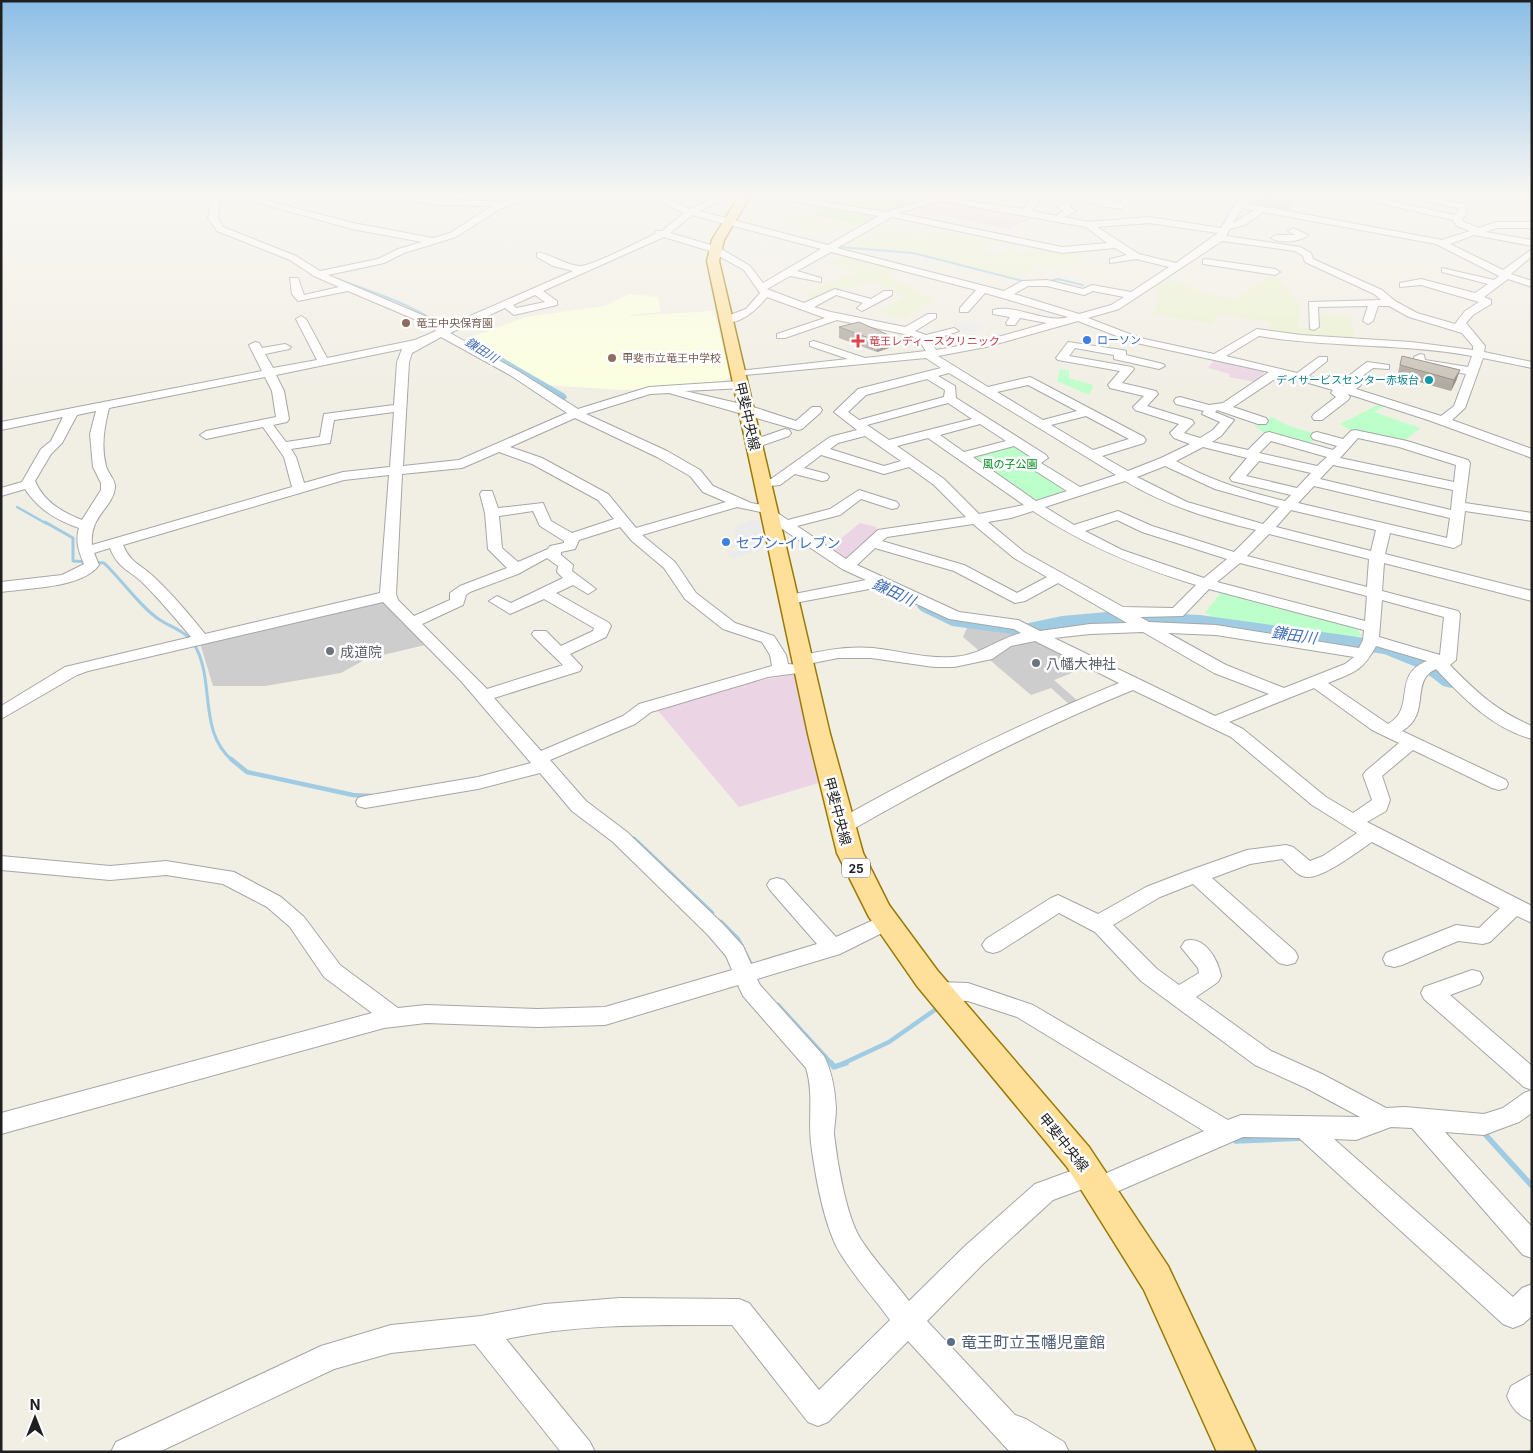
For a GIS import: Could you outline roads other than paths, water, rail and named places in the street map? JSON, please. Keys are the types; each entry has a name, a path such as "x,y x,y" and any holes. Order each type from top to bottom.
{"main road":[{"name":"甲斐中央線","path":"714,261 764,484 776,517 789,599 796,666 841,827 860,876 886,922 938,991 1095,1182 1156,1278 1237,1452"}],"street":[{"path":"297,261 318,274 416,314 437,325 447,336 514,373 599,427 627,437 695,473 708,489 737,503 776,517 847,566 955,616 1018,625 1132,684 1237,733 1319,801 1371,833 1523,910"},
{"path":"318,274 381,261"},
{"path":"550,261 556,264 583,270"},
{"path":"603,261 412,346 404,357 387,586 391,602 413,622 484,696 579,806 620,837 715,929 735,952 751,990 816,1062 822,1082 824,1109 822,1132 825,1155 836,1207 850,1244 908,1322 1030,1452"},
{"path":"734,261 747,268 763,290 828,315 907,331 923,339 933,354 931,357 1153,492 1182,505 1266,529 1532,596"},
{"path":"726,320 750,311 763,290 788,272 809,261"},
{"path":"877,261 1052,307 1099,328 1138,340 1217,357 1343,390 1443,421 1532,454"},
{"path":"1156,261 1177,266"},
{"path":"86,551 116,544 343,476 462,464 578,413 640,394 662,389 743,394 868,362 980,346 1115,307 1184,261"},
{"path":"1206,262 1214,261"},
{"path":"1261,261 1275,272"},
{"path":"1310,261 1378,292 1391,303 1414,315 1464,330"},
{"path":"1477,261 1504,275 1528,283"},
{"path":"1477,297 1510,271 1518,261"},
{"path":"1445,270 1496,283"},
{"path":"788,272 817,280"},
{"path":"294,280 297,294 302,299 350,287"},
{"path":"1404,285 1421,282 1477,297 1487,302 1460,323 1479,346 1478,356 1459,408 1443,421"},
{"path":"1006,294 1026,283 1047,283 1084,292 1092,288 1133,295"},
{"path":"1428,294 1441,287"},
{"path":"952,304 966,308 984,288"},
{"path":"507,304 514,312 553,303 536,291"},
{"path":"805,307 835,292 872,302"},
{"path":"845,318 888,293"},
{"path":"1439,298 1477,308"},
{"path":"1314,327 1313,304 1391,303"},
{"path":"1368,321 1374,304"},
{"path":"781,336 832,319 828,315"},
{"path":"907,331 932,316"},
{"path":"996,316 1045,328"},
{"path":"301,319 323,360"},
{"path":"1014,319 1045,319 1059,324"},
{"path":"815,324 828,330"},
{"path":"923,339 954,331"},
{"path":"1217,357 1226,349 1238,345 1257,332 1303,340 1357,341 1436,347 1532,365"},
{"path":"1108,365 1138,340"},
{"path":"1,426 323,360 419,343"},
{"path":"814,344 868,362"},
{"path":"1160,366 1072,344 1062,358 1128,369 1114,385 1152,394 1139,407 1188,423 1176,433 1201,443 1253,455 1315,476 1458,511 1532,518"},
{"path":"206,435 283,420 278,391 267,372 257,348 285,348"},
{"path":"1420,357 1419,362 1471,371"},
{"path":"1298,377 1323,359"},
{"path":"1318,417 1344,397 1337,393 1355,385 1354,378 1371,364 1385,367"},
{"path":"951,369 862,392 840,412 939,482 977,520 1008,547 1057,578 1220,669 1284,694"},
{"path":"1180,401 1212,409 1226,406 1278,372"},
{"path":"929,375 951,389 950,399"},
{"path":"986,391 1030,381 1140,440 1092,455"},
{"path":"662,389 743,394 798,426 816,410"},
{"path":"950,399 1041,458 1031,462 1078,492"},
{"path":"764,484 775,482 834,440 863,428 950,399"},
{"path":"1,587 58,579 85,572 92,565 86,551 84,535 86,526 108,490 108,483 100,467 96,434 103,406"},
{"path":"1226,406 1226,408 1262,420"},
{"path":"282,446 326,440 328,417 400,408"},
{"path":"847,566 883,533 1011,514 1127,476 1166,461 1201,443 1216,433 1228,420 1208,414 1212,409"},
{"path":"1,492 28,484 46,452 56,443 72,412"},
{"path":"1040,424 1087,412"},
{"path":"886,444 982,420"},
{"path":"266,423 290,457 299,488"},
{"path":"755,444 785,433"},
{"path":"929,433 1036,506 1074,530 1116,552 1207,582 1369,641 1409,650 1436,659 1473,699 1509,723 1532,733"},
{"path":"1117,612 1177,613 1207,582 1238,558 1266,529 1288,505 1299,493 1355,434 1402,444 1463,463 1454,544 1288,505 1203,481 1166,461"},
{"path":"1299,493 1237,478 1269,436 1333,457 1461,488"},
{"path":"1317,436 1345,444"},
{"path":"963,456 1015,442"},
{"path":"499,448 537,461 590,488 603,497 633,533 670,565 682,584 698,602 729,626 768,639 778,655 796,666"},
{"path":"820,450 884,470 912,462"},
{"path":"793,469 822,477"},
{"path":"28,484 52,510 66,520 86,526"},
{"path":"487,494 492,513 495,549 515,567 513,570"},
{"path":"776,517 835,512 859,494 892,505"},
{"path":"633,533 737,503"},
{"path":"413,622 458,602 458,593 464,589 513,570 555,550 570,546 572,539 545,523 538,506 492,513"},
{"path":"1074,530 1118,515 1178,541 1452,614 1448,660 1422,670 1414,685 1412,714 1402,725 1388,731"},
{"path":"570,538 623,521"},
{"path":"1214,722 1351,668 1360,661 1369,641 1377,557 1384,528"},
{"path":"873,543 959,568 1015,598 1020,598 1057,578"},
{"path":"116,544 122,560 159,591 201,640"},
{"path":"554,552 553,556 566,565 564,572 588,588"},
{"path":"497,601 510,609 574,579"},
{"path":"789,599 882,582"},
{"path":"544,593 603,626 600,634 559,653"},
{"path":"1,714 71,671 83,667 389,596"},
{"path":"365,802 478,783 540,763 629,720 645,708 838,653 871,653 934,662 954,662 986,656 1005,644 1036,636 1090,628 1144,627 1216,630 1369,641"},
{"path":"484,696 574,667 540,634"},
{"path":"1316,682 1350,707 1388,731 1500,784"},
{"path":"841,827 899,794 1053,716 1132,684"},
{"path":"1353,822 1379,806 1381,800 1372,775 1411,742"},
{"path":"1098,924 1153,892 1246,857 1286,852 1308,870 1330,861 1371,833"},
{"path":"1,863 110,873 166,868 227,878 274,902 297,922 332,971 395,1018"},
{"path":"1197,876 1287,957"},
{"path":"777,885 833,948"},
{"path":"993,945 1058,903 1098,924 1149,975 1263,1058 1314,1081 1385,1119"},
{"path":"1394,960 1456,933 1482,936 1523,910"},
{"path":"1,1124 395,1018 424,1014 534,1019 574,1019 605,1016 833,948 886,922"},
{"path":"1179,998 1210,976 1208,965 1192,947"},
{"path":"1472,978 1432,993 1532,1080"},
{"path":"938,991 968,992 1025,1011 1227,1132"},
{"path":"126,1452 331,1356 391,1339 481,1330 545,1317 620,1311 739,1312 818,1412 974,1256 1044,1192 1095,1182 1241,1126 1356,1129 1390,1117 1484,1125 1511,1115 1532,1100"},
{"path":"1418,1118 1532,1246"},
{"path":"1305,1128 1513,1315 1532,1297"},
{"path":"481,1330 580,1452"},
{"path":"1532,1388 1521,1396 1532,1407"},
{"path":"997,1416 1054,1452"}],"waterway":[{"path":"944,261 1027,282"},
{"name":"鎌田川","path":"337,279 414,309 455,336"},
{"path":"1046,282 1058,279 1083,285"},
{"name":"鎌田川","path":"491,356 559,397"},
{"path":"17,507 47,524"},
{"path":"45,522 73,538 73,561 104,563 153,615 191,640 201,658 215,736 222,749 232,760"},
{"name":"鎌田川","path":"928,607 960,621 1011,628"},
{"name":"鎌田川","path":"1032,629 1062,623 1118,617 1172,618 1200,621 1387,648 1421,660 1444,674 1451,681"},
{"path":"232,760 247,772 353,795 371,796"},
{"path":"634,839 712,913"},
{"path":"721,922 738,939 753,969"},
{"path":"778,1005 832,1064"},
{"path":"842,1064 889,1042 939,1007"},
{"path":"831,1063 834,1067 846,1063"},
{"path":"1483,1132 1532,1186"},
{"path":"1232,1138 1236,1141 1304,1138"}],"place":[{"name":"竜王中央保育園","path":"406,323"},
{"name":"ローソン","path":"1087,340"},
{"name":"竜王レディースクリニック","path":"858,341"},
{"name":"甲斐市立竜王中学校","path":"612,358"},
{"name":"デイサービスセンター赤坂台","path":"1429,380"},
{"name":"セブン-イレブン","path":"726,542"},
{"name":"成道院","path":"330,651"},
{"name":"八幡大神社","path":"1036,663"},
{"name":"竜王町立玉幡児童館","path":"951,1342"}],"park label":[{"name":"風の子公園","path":"1010,464"}]}
